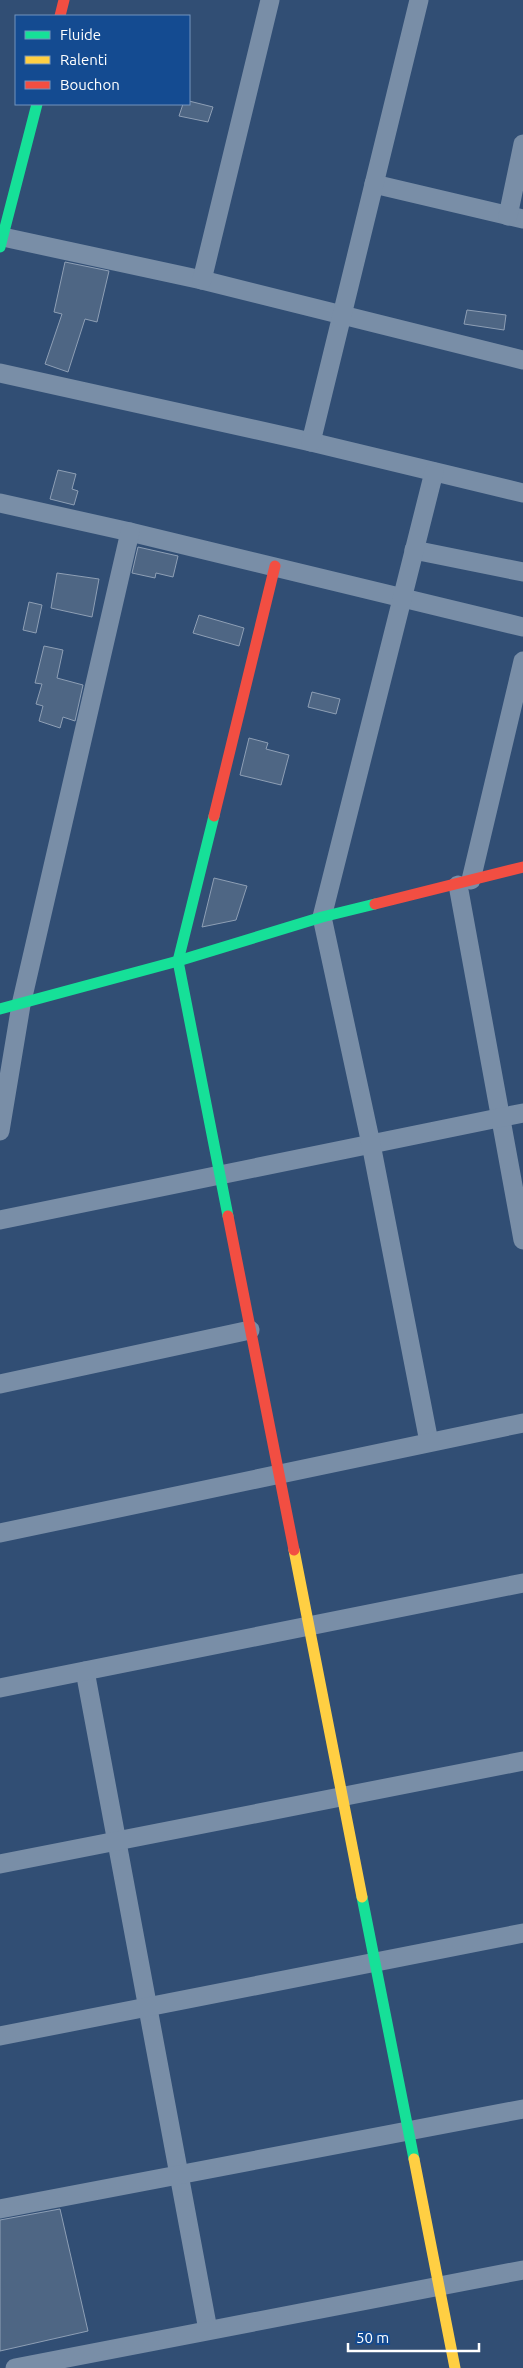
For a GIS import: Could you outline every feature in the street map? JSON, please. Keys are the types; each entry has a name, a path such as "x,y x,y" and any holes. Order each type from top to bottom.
{"street":[{"path":"60,15 64,0"},
{"path":"202,280 270,0"},
{"path":"311,442 419,0"},
{"path":"37,105 1,242 202,280 523,360"},
{"path":"374,184 515,218 523,144"},
{"path":"0,373 311,442 523,492"},
{"path":"430,1442 371,1144 322,917 434,472"},
{"path":"0,503 275,566 523,627"},
{"path":"0,1131 21,1004 130,532"},
{"path":"414,550 523,572"},
{"path":"275,566 178,961 455,2368"},
{"path":"523,661 516,719 465,882 500,1118 523,1240"},
{"path":"0,1009 178,961 322,917 523,866"},
{"path":"0,1220 523,1113"},
{"path":"0,1384 250,1330"},
{"path":"0,1533 523,1423"},
{"path":"0,1688 523,1584"},
{"path":"85,1671 208,2330"},
{"path":"0,1864 523,1762"},
{"path":"0,2036 523,1933"},
{"path":"0,2209 523,2109"},
{"path":"15,2368 523,2270"}],"building":[{"path":"190,101 213,107 208,122 179,116 183,105 190,105"},
{"path":"65,262 109,271 97,322 85,319 68,372 45,364 62,314 54,312"},
{"path":"467,310 506,315 504,330 464,324"},
{"path":"58,470 76,474 72,489 78,491 74,505 50,499"},
{"path":"138,547 178,556 173,577 156,573 155,578 132,573"},
{"path":"57,573 99,579 92,617 51,608"},
{"path":"29,602 42,605 36,633 23,630"},
{"path":"199,615 244,628 239,646 193,633"},
{"path":"44,646 63,650 57,678 83,685 75,721 63,717 60,728 39,721 43,706 36,704 42,684 35,683"},
{"path":"312,692 340,699 336,714 308,707"},
{"path":"249,738 268,743 266,749 289,755 281,785 240,775"},
{"path":"214,878 247,886 236,920 202,927"},
{"path":"60,2209 88,2331 0,2351 0,2220"}],"traffic: fast":[{"path":"0,247 37,105"},
{"path":"214,816 178,961 228,1216"},
{"path":"0,1009 178,961 322,917 375,904"},
{"path":"362,1897 414,2159"}],"traffic: slow":[{"path":"294,1550 362,1897"},
{"path":"414,2159 455,2368"}],"traffic: jam":[{"path":"60,15 64,0"},
{"path":"214,816 275,566"},
{"path":"375,904 523,867"},
{"path":"228,1216 294,1550"}]}
